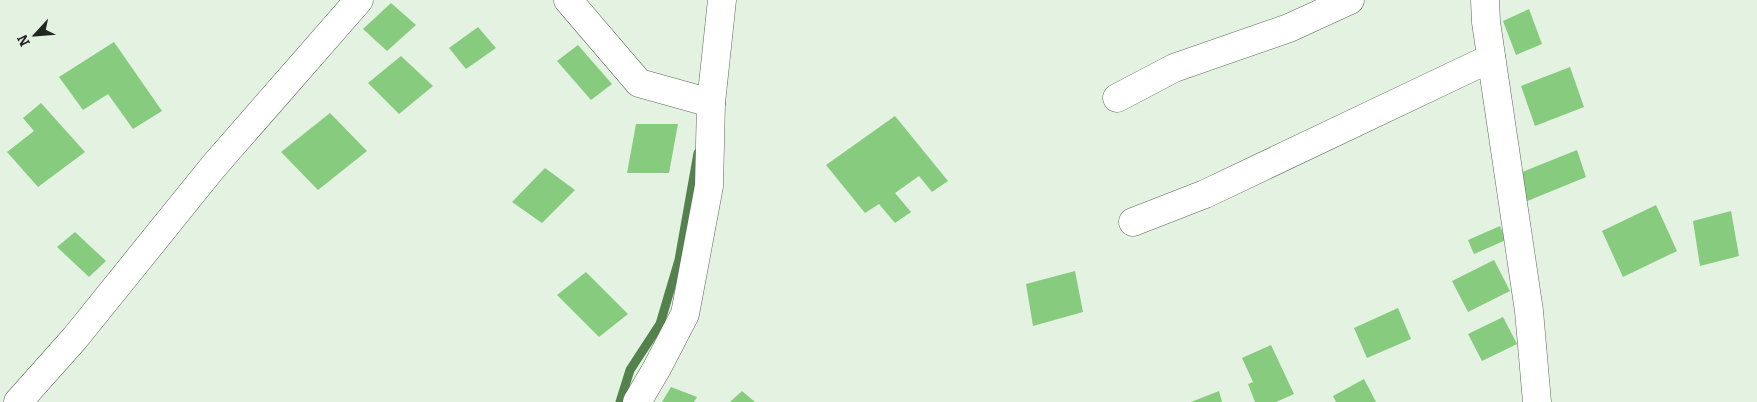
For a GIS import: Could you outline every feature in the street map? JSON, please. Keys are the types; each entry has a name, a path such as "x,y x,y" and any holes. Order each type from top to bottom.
{"street":[{"path":"18,402 75,338 213,167 359,0"},
{"path":"568,0 639,83 711,103"},
{"path":"637,402 685,314 709,186 711,103 722,0"},
{"path":"1117,98 1174,68 1289,28 1350,0"},
{"path":"1485,0 1491,58 1529,311 1538,402"},
{"path":"1133,222 1205,194 1491,58"}],"building":[{"path":"391,3 416,25 387,51 363,29"},
{"path":"1529,9 1542,44 1516,55 1503,21"},
{"path":"478,27 496,48 466,69 449,48"},
{"path":"114,42 162,111 133,129 108,94 83,110 59,77"},
{"path":"578,45 612,84 591,100 557,61"},
{"path":"401,56 433,86 399,114 368,83"},
{"path":"1570,67 1584,107 1535,126 1521,86"},
{"path":"41,103 85,152 38,187 7,152 34,131 23,118"},
{"path":"330,113 367,151 318,190 281,152"},
{"path":"895,116 948,181 932,192 919,176 895,193 911,212 895,223 879,204 865,213 826,165"},
{"path":"636,124 678,124 669,173 627,173"},
{"path":"1577,150 1586,177 1525,202 1515,175"},
{"path":"545,168 575,190 542,223 512,202"},
{"path":"1656,205 1677,251 1623,277 1602,231"},
{"path":"1731,211 1739,256 1700,266 1693,221"},
{"path":"1500,226 1506,240 1474,254 1468,240"},
{"path":"75,232 106,261 89,277 57,247"},
{"path":"1494,260 1510,291 1468,312 1452,281"},
{"path":"1075,271 1083,312 1033,326 1026,284"},
{"path":"586,272 628,314 599,337 557,295"},
{"path":"1398,308 1411,339 1367,358 1354,328"},
{"path":"1503,317 1517,344 1482,361 1468,334"},
{"path":"1271,345 1294,394 1276,402 1255,402 1248,384 1253,382 1242,358"},
{"path":"1364,379 1376,402 1336,402 1333,396"},
{"path":"671,387 697,397 694,402 662,402"},
{"path":"742,391 755,402 730,402"},
{"path":"1219,391 1222,402 1191,402"}],"waterway":[{"path":"620,402 630,370 660,324 679,260 698,153"}]}
